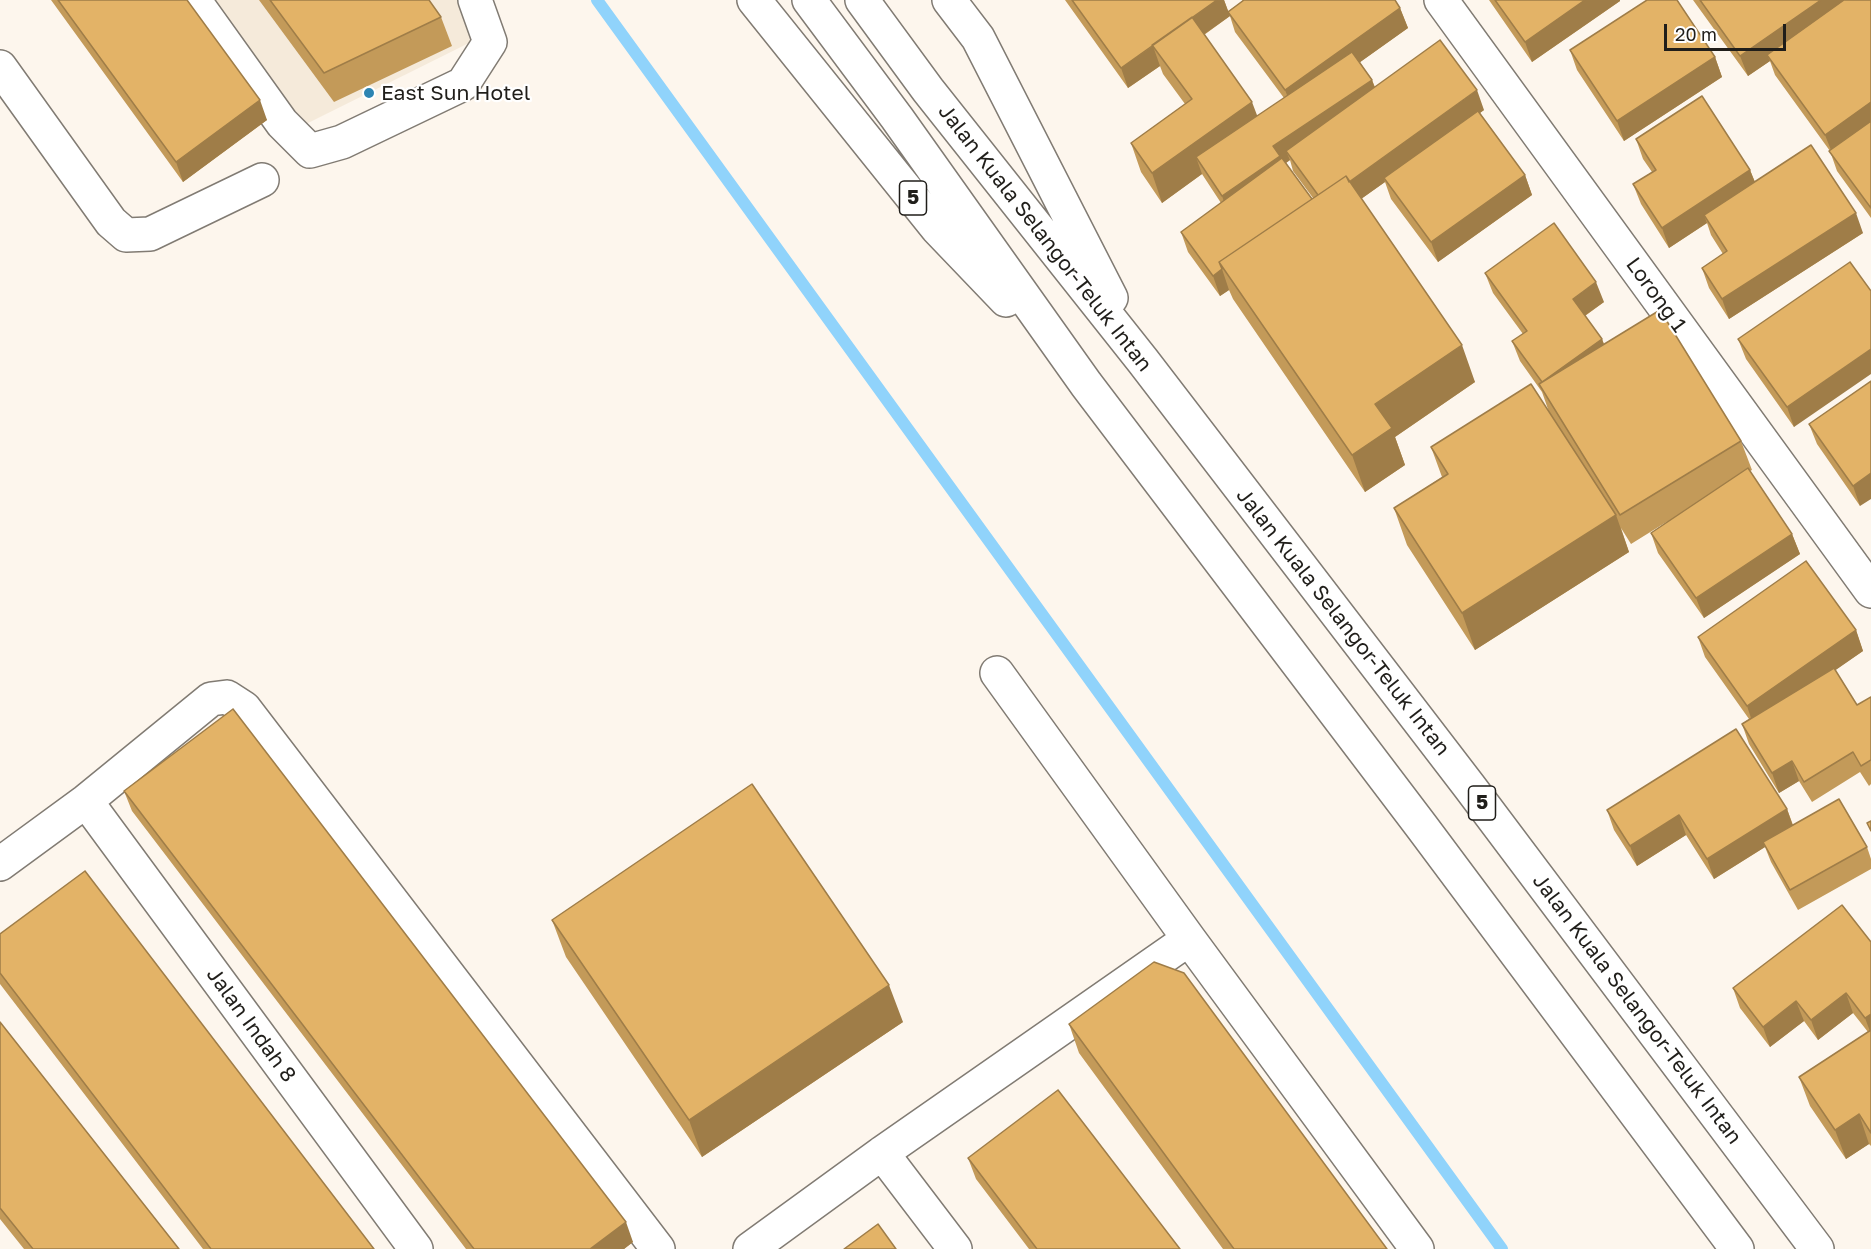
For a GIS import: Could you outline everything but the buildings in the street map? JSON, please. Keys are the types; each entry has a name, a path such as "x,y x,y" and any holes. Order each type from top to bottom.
{"main road":[{"path":"194,0 282,123 310,151 342,142 463,84 490,42 475,0"},
{"name":"5","path":"754,0 937,228 1086,384"},
{"name":"Jalan Kuala Selangor-Teluk Intan","path":"808,0 897,118 1086,384 1422,827 1728,1246"},
{"name":"Jalan Kuala Selangor-Teluk Intan","path":"862,0 928,90 1143,361 1469,786 1817,1249"},
{"name":"5","path":"949,0 978,38 1143,361"},
{"name":"Lorong 1","path":"1441,0 1871,591"},
{"path":"0,66 111,222 126,235 150,234 262,180"},
{"path":"997,673 1417,1249"},
{"path":"0,864 86,801 211,699 227,697 244,708 658,1249"},
{"name":"Jalan Indah 8","path":"86,801 416,1249"},
{"path":"750,1249 882,1153 1189,939"},
{"path":"882,1153 955,1249"}],"shaded area":[{"path":"210,0 459,0 475,40 300,127"}],"waterway":[{"path":"597,0 1502,1249"}],"place":[{"name":"East Sun Hotel","path":"369,93"}]}
